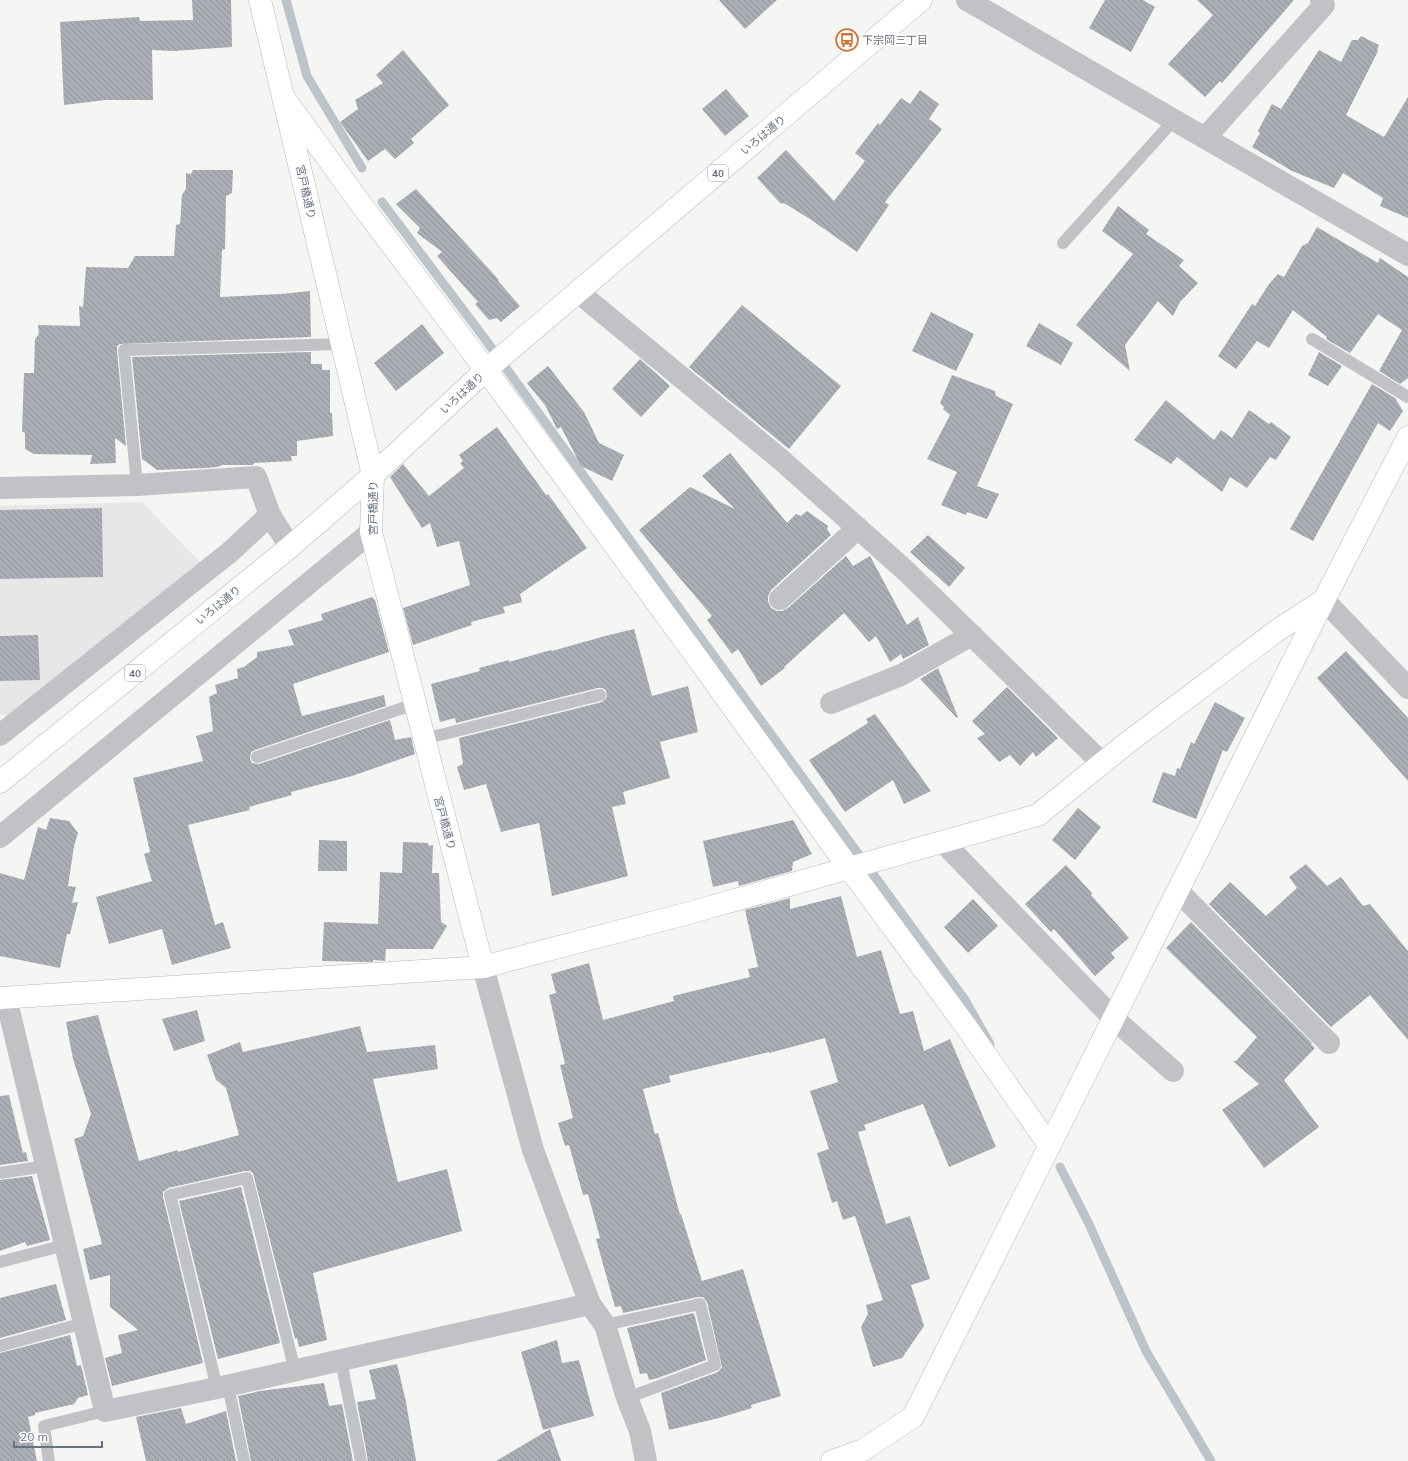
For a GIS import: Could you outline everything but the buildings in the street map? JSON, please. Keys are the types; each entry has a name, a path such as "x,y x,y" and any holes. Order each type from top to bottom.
{"street":[{"name":"宮戸橋通り","path":"260,0 374,475 372,532 483,967"},
{"name":"いろは通り","path":"0,782 290,547 374,475 490,367 921,0"},
{"path":"967,0 1408,255"},
{"path":"1205,138 1324,5 1321,0"},
{"path":"284,98 360,203 490,367 697,658 965,1025 1049,1146"},
{"path":"578,292 779,458 906,571 1102,763"},
{"path":"832,1461 863,1450 913,1416 1324,600 1408,437"},
{"path":"0,488 137,485 256,477 270,515 290,547"},
{"path":"0,735 230,552 270,515"},
{"path":"780,599 858,528"},
{"path":"0,837 372,532"},
{"path":"1324,600 1408,688"},
{"path":"590,1304 341,1361 105,1411 46,1166 3,998 483,967 689,913 1038,815 1102,763 1278,630 1324,600"},
{"path":"831,703 901,675 972,635"},
{"path":"943,842 1113,1018 1173,1071"},
{"path":"1178,891 1329,1043"},
{"path":"483,967 533,1150 590,1304 605,1325 627,1398 640,1431 646,1461"}],"lane":[{"path":"1063,243 1174,120"},
{"path":"1312,340 1408,398"},
{"path":"137,485 124,350 343,344"},
{"path":"424,739 600,695"},
{"path":"257,757 415,704"},
{"path":"0,1173 46,1166"},
{"path":"244,1461 222,1387 170,1194 247,1178 295,1371"},
{"path":"0,1262 65,1245"},
{"path":"605,1325 700,1304 715,1366 627,1398"},
{"path":"0,1346 84,1323"},
{"path":"341,1361 361,1461"},
{"path":"49,1461 44,1426 105,1411"}],"shaded area":[{"path":"142,502 203,565 8,715 0,715 0,506"}],"waterway":[{"path":"286,0 307,76 362,168"},
{"path":"382,202 488,343 965,1000 990,1044"},
{"path":"1060,1167 1088,1222 1146,1351 1211,1461"}],"place":[{"name":"下宗岡三丁目","path":"847,40"}]}
